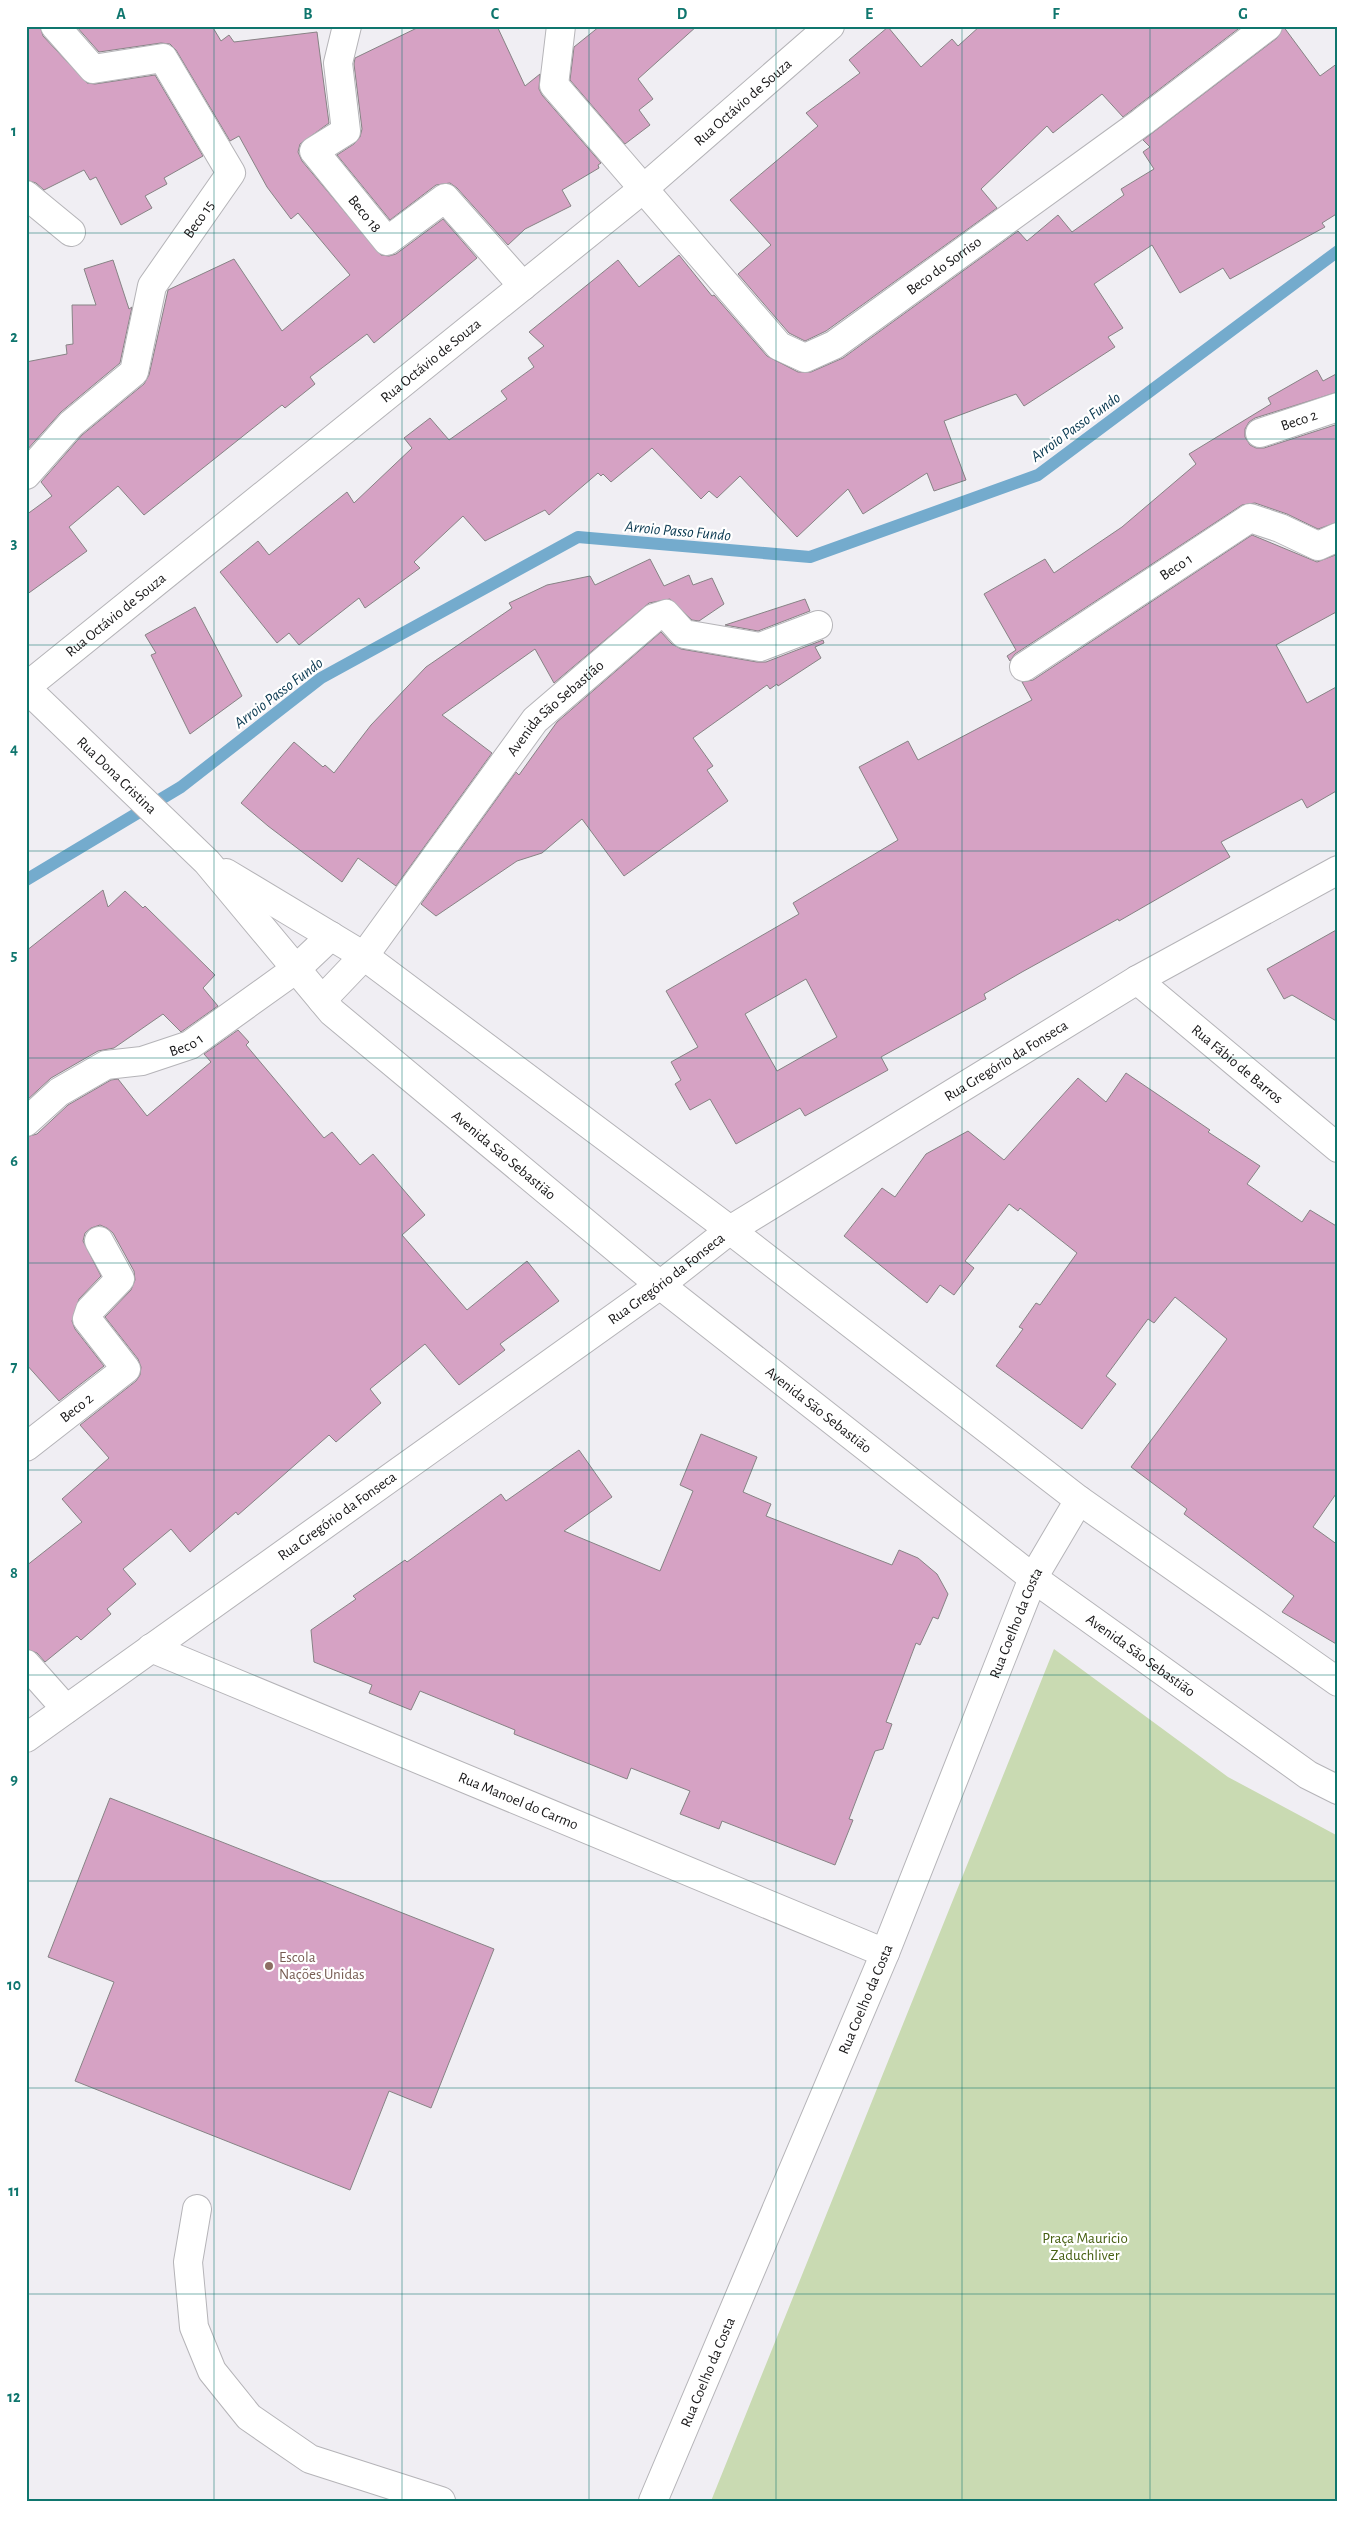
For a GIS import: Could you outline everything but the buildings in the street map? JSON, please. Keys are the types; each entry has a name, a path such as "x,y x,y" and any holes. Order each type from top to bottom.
{"street":[{"name":"Beco 15","path":"26,475 71,424 134,372 152,286 231,174 163,58 93,69 55,26"},
{"name":"Beco 18","path":"347,26 338,63 346,131 314,152 387,241 445,198 523,286"},
{"name":"Beco do Sorriso","path":"561,26 554,86 779,346 805,358 834,345 1142,122 1268,26"},
{"name":"Rua Octávio de Souza","path":"26,688 643,189 830,26"},
{"path":"26,195 71,232"},
{"name":"Beco 2","path":"1260,433 1338,406"},
{"name":"Beco 1","path":"1024,667 1250,518 1280,528 1318,546 1338,537"},
{"name":"Avenida São Sebastião","path":"322,1000 364,956 535,720 654,618 666,614 684,634 760,647 818,625"},
{"name":"Rua Dona Cristina","path":"26,688 207,862"},
{"path":"207,862 364,956 730,1230 1079,1500 1338,1682"},
{"name":"Avenida São Sebastião","path":"207,862 332,1012 660,1284 1033,1578 1308,1775 1338,1790"},
{"name":"Rua Gregório da Fonseca","path":"26,1738 660,1284 730,1230 1137,980 1338,870"},
{"name":"Beco 1","path":"26,1122 60,1092 106,1066 142,1061 190,1045 296,969 331,936"},
{"name":"Rua Fábio de Barros","path":"1137,980 1338,1148"},
{"name":"Beco 2","path":"26,1447 126,1368 87,1319 90,1310 120,1280 99,1241"},
{"name":"Rua Coelho da Costa","path":"654,2501 886,1953 1033,1578 1079,1500"},
{"name":"Rua Manoel do Carmo","path":"151,1648 886,1953"},
{"path":"26,1664 66,1709"},
{"path":"197,2209 188,2262 194,2327 212,2371 248,2417 310,2459 441,2501"}],"green space":[{"name":"Praça Mauricio Zaduchliver","path":"1054,1649 1228,1777 1338,1836 1338,2501 711,2501"}],"waterway":[{"name":"Arroio Passo Fundo","path":"26,880 181,787 321,678 578,537 810,557 1038,475 1338,251"}],"place":[{"name":"Escola Nações Unidas","path":"269,1966"}]}
